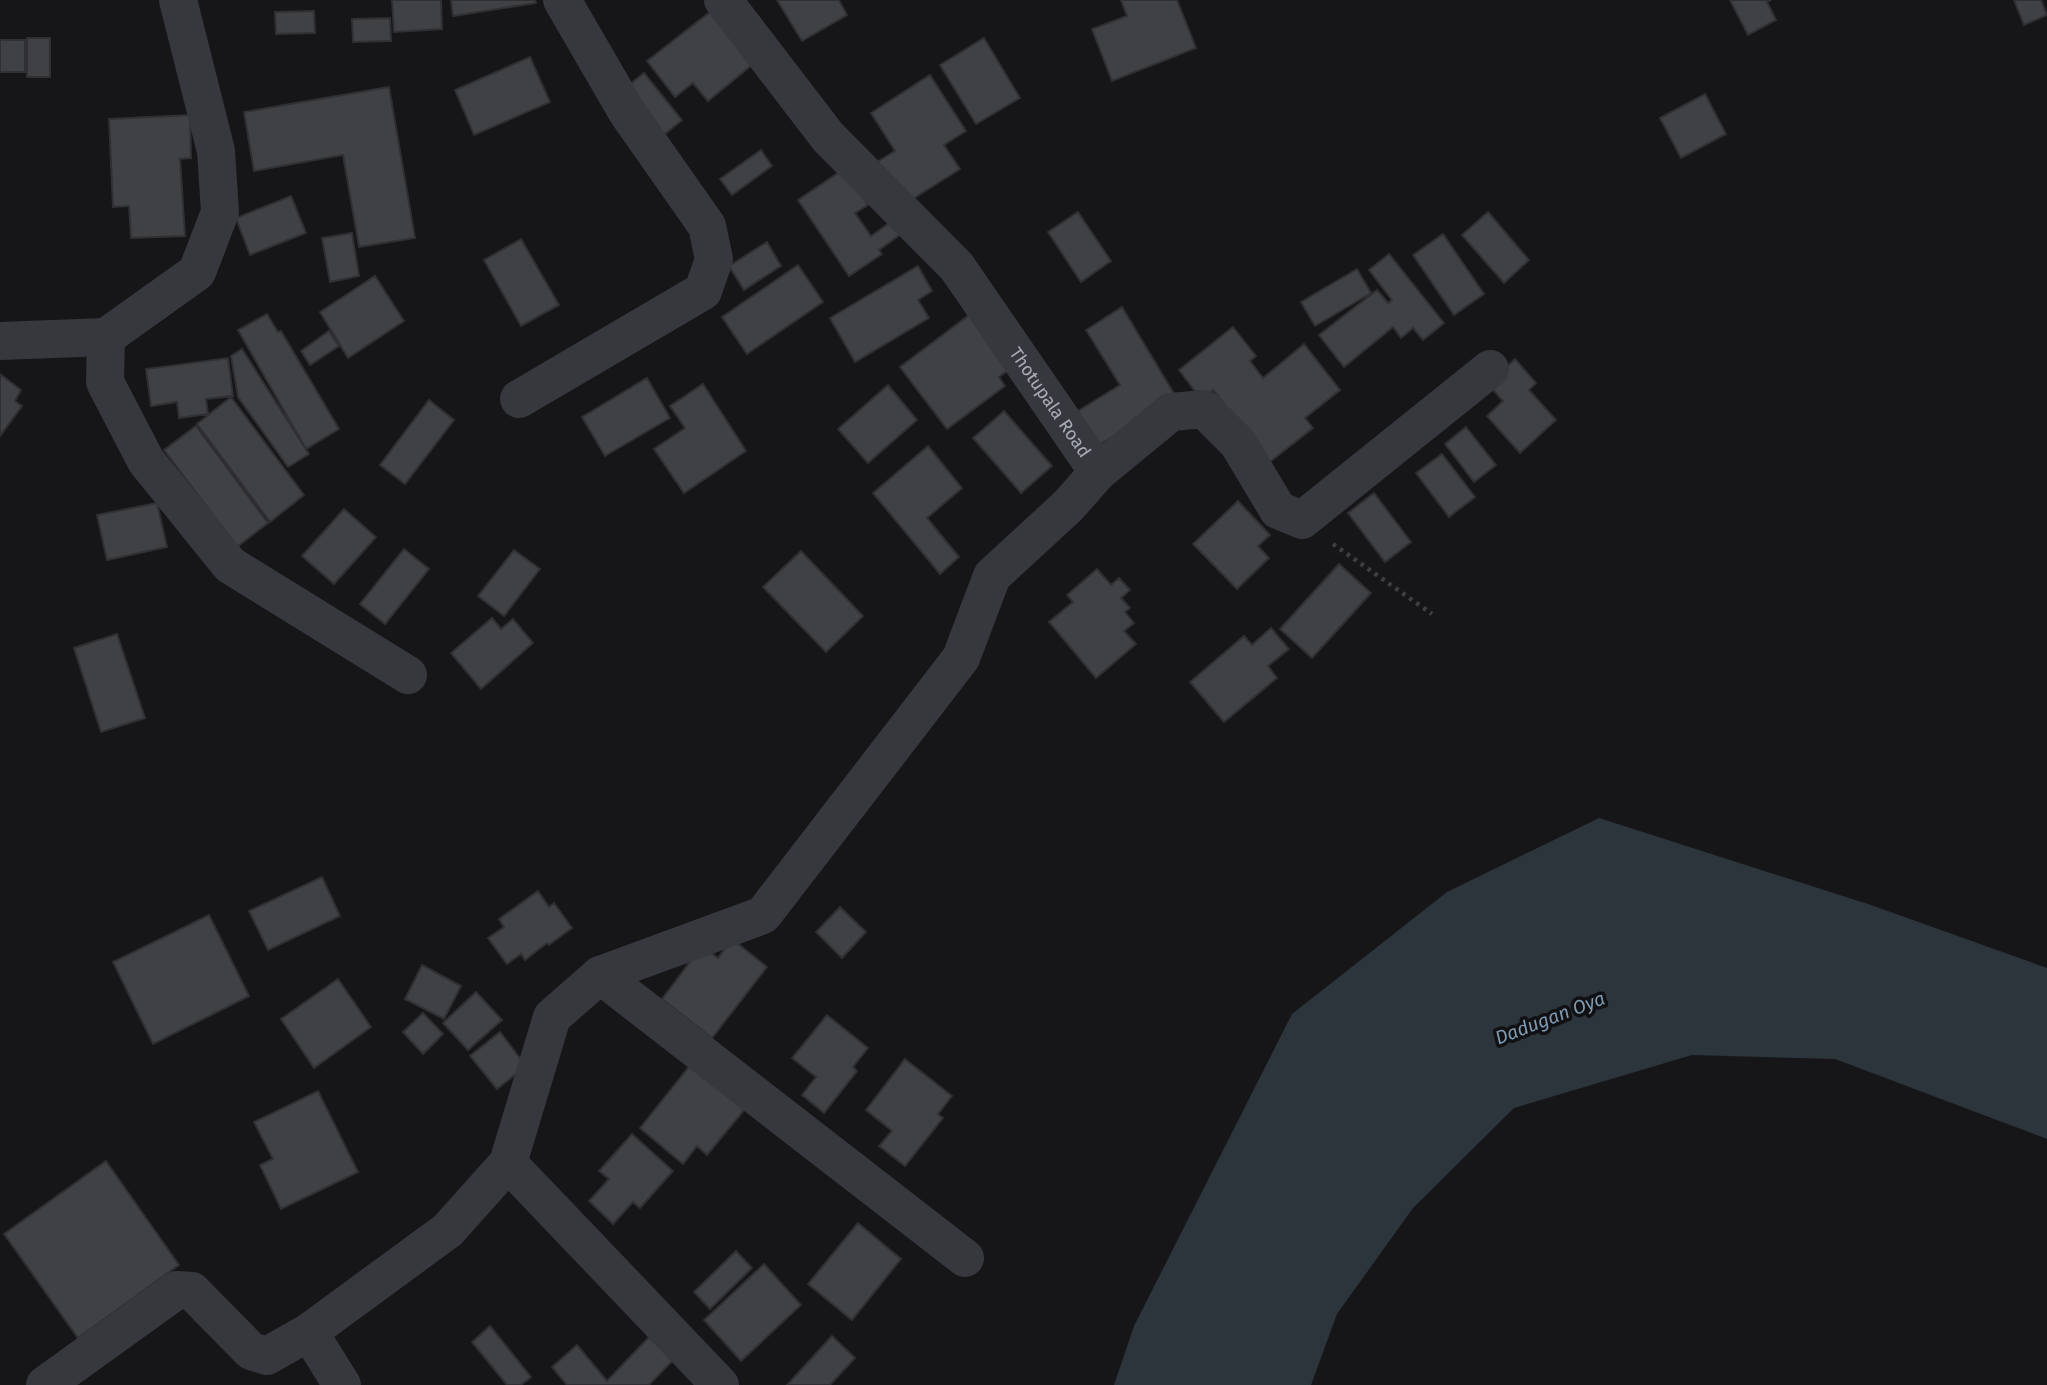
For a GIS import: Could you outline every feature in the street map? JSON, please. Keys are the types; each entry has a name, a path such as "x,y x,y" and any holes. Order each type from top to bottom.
{"street":[{"path":"0,341 106,337 197,272 220,212 216,151 178,0"},
{"path":"519,399 703,291 714,259 706,226 627,112 562,0"},
{"name":"Thotupala Road","path":"723,0 828,136 957,267 1098,472 1171,412 1204,410 1238,443 1278,510 1302,520"},
{"path":"106,337 105,382 146,461 230,565 408,675"},
{"path":"1302,520 1490,369"},
{"path":"45,1385 177,1290 192,1291 251,1351 267,1356 309,1332 448,1230 508,1163 552,1017 600,975 762,915 961,658 992,576 1068,506 1098,472"},
{"path":"600,975 965,1258"},
{"path":"508,1163 720,1385"},
{"path":"309,1332 342,1385"}],"path":[{"path":"1302,520 1432,614"}],"water":[{"name":"Dadugan Oya","path":"1599,818 1871,905 2047,968 2047,1139 1835,1059 1692,1055 1514,1108 1413,1208 1337,1314 1311,1385 1114,1385 1134,1326 1292,1014 1447,892"}],"building":[{"path":"392,0 441,0 442,29 394,32"},
{"path":"451,0 535,0 536,3 453,16"},
{"path":"777,0 839,0 847,15 802,41"},
{"path":"1121,0 1177,0 1196,48 1112,81 1092,29 1127,16"},
{"path":"1730,0 1771,0 1767,2 1776,20 1748,35"},
{"path":"2014,0 2041,0 2047,15 2024,25"},
{"path":"314,11 315,33 276,34 275,12"},
{"path":"710,12 752,65 708,101 693,83 675,97 647,61"},
{"path":"390,18 391,41 353,42 352,19"},
{"path":"27,38 50,38 50,77 27,77"},
{"path":"984,38 1020,98 976,124 940,65"},
{"path":"0,40 25,40 25,72 0,72"},
{"path":"530,57 550,102 474,135 455,90"},
{"path":"644,73 682,120 660,138 622,91"},
{"path":"930,75 966,131 944,145 960,169 903,205 877,162 895,151 871,113"},
{"path":"389,87 415,238 359,247 343,155 254,171 244,112"},
{"path":"1705,94 1726,134 1681,158 1660,118"},
{"path":"190,115 191,158 180,159 185,236 131,238 129,206 113,207 109,119"},
{"path":"761,150 772,166 732,195 720,179"},
{"path":"844,169 868,205 855,213 871,236 892,221 901,234 879,250 882,254 849,276 798,200"},
{"path":"291,196 306,233 250,255 236,218"},
{"path":"1078,212 1111,261 1081,282 1048,232"},
{"path":"1488,212 1529,260 1504,283 1462,235"},
{"path":"352,233 359,276 330,282 322,238"},
{"path":"1443,234 1484,294 1454,315 1413,255"},
{"path":"521,239 559,305 521,326 484,260"},
{"path":"767,242 781,266 744,290 729,266"},
{"path":"1389,254 1444,323 1423,340 1413,328 1401,338 1393,327 1344,367 1319,335 1377,290 1388,303 1392,300 1369,270"},
{"path":"798,265 823,302 747,354 722,317"},
{"path":"918,266 932,291 918,300 929,318 855,362 830,318"},
{"path":"1357,269 1371,293 1315,326 1301,302"},
{"path":"375,276 404,321 348,358 320,312"},
{"path":"1122,307 1176,397 1094,448 1073,414 1120,385 1086,330"},
{"path":"972,313 1012,367 999,377 1005,386 947,429 900,367"},
{"path":"267,314 278,332 281,331 339,429 306,449 238,330"},
{"path":"1233,327 1256,356 1250,361 1263,378 1304,344 1340,390 1305,418 1313,428 1266,465 1250,437 1213,390 1201,399 1179,370"},
{"path":"329,331 339,346 310,365 301,351"},
{"path":"242,349 309,454 288,467 238,397 231,356"},
{"path":"228,358 233,396 206,399 208,414 179,418 177,402 151,406 146,369"},
{"path":"1515,359 1536,383 1529,390 1556,420 1520,453 1487,416 1503,401 1488,384"},
{"path":"0,374 21,390 15,401 22,406 0,436"},
{"path":"647,378 670,418 605,456 582,417"},
{"path":"703,384 746,451 684,493 654,449 685,428 670,406"},
{"path":"888,385 917,420 868,463 838,429"},
{"path":"231,397 304,495 270,522 197,424"},
{"path":"429,400 454,420 405,484 380,465"},
{"path":"1004,411 1052,466 1021,493 973,438"},
{"path":"196,426 268,523 237,547 164,450"},
{"path":"1466,427 1496,465 1474,482 1445,444"},
{"path":"928,446 962,488 927,518 959,557 940,574 873,493"},
{"path":"1442,454 1475,497 1449,517 1416,473"},
{"path":"1374,493 1411,542 1385,562 1348,513"},
{"path":"1238,501 1270,535 1258,546 1269,558 1237,589 1193,544"},
{"path":"157,503 167,547 107,560 97,515"},
{"path":"344,509 376,537 334,584 302,556"},
{"path":"404,549 429,569 385,624 360,604"},
{"path":"514,550 540,569 504,616 478,596"},
{"path":"801,551 863,616 826,652 763,587"},
{"path":"1339,564 1371,593 1312,658 1280,629"},
{"path":"1097,569 1111,585 1119,578 1130,590 1121,598 1130,608 1125,612 1134,623 1124,631 1136,644 1096,678 1049,622 1073,602 1067,595"},
{"path":"492,618 501,629 513,619 533,643 481,689 451,653"},
{"path":"1271,628 1289,649 1268,666 1277,678 1224,722 1190,682 1244,636 1252,645"},
{"path":"117,634 145,718 101,732 74,648"},
{"path":"322,877 340,916 268,950 249,911"},
{"path":"538,891 549,907 554,903 572,928 525,960 521,954 507,964 488,938 504,927 499,919"},
{"path":"840,907 866,932 842,958 816,932"},
{"path":"209,915 249,996 153,1044 113,962"},
{"path":"732,939 767,967 712,1038 662,999 702,946 718,958"},
{"path":"422,965 461,986 444,1019 405,999"},
{"path":"338,979 371,1027 314,1068 281,1019"},
{"path":"476,992 502,1020 468,1050 443,1023"},
{"path":"423,1013 443,1034 423,1054 403,1032"},
{"path":"827,1015 868,1048 853,1067 857,1071 824,1113 802,1095 816,1077 792,1058"},
{"path":"500,1032 526,1066 497,1089 470,1056"},
{"path":"905,1059 952,1096 938,1114 943,1118 905,1166 879,1146 892,1131 866,1110"},
{"path":"692,1063 746,1108 707,1155 697,1146 683,1164 640,1128"},
{"path":"318,1091 358,1172 281,1209 260,1165 273,1159 254,1122"},
{"path":"632,1134 673,1171 640,1208 633,1202 613,1224 589,1201 609,1179 599,1171"},
{"path":"106,1161 179,1265 78,1338 4,1234"},
{"path":"858,1223 901,1259 852,1320 808,1284"},
{"path":"736,1251 752,1268 710,1309 694,1292"},
{"path":"764,1264 801,1305 741,1361 704,1320"},
{"path":"490,1326 531,1377 521,1385 507,1385 472,1342"},
{"path":"652,1334 676,1357 649,1385 567,1385 552,1367 577,1345 607,1381"},
{"path":"832,1336 855,1358 830,1385 787,1385"}]}
